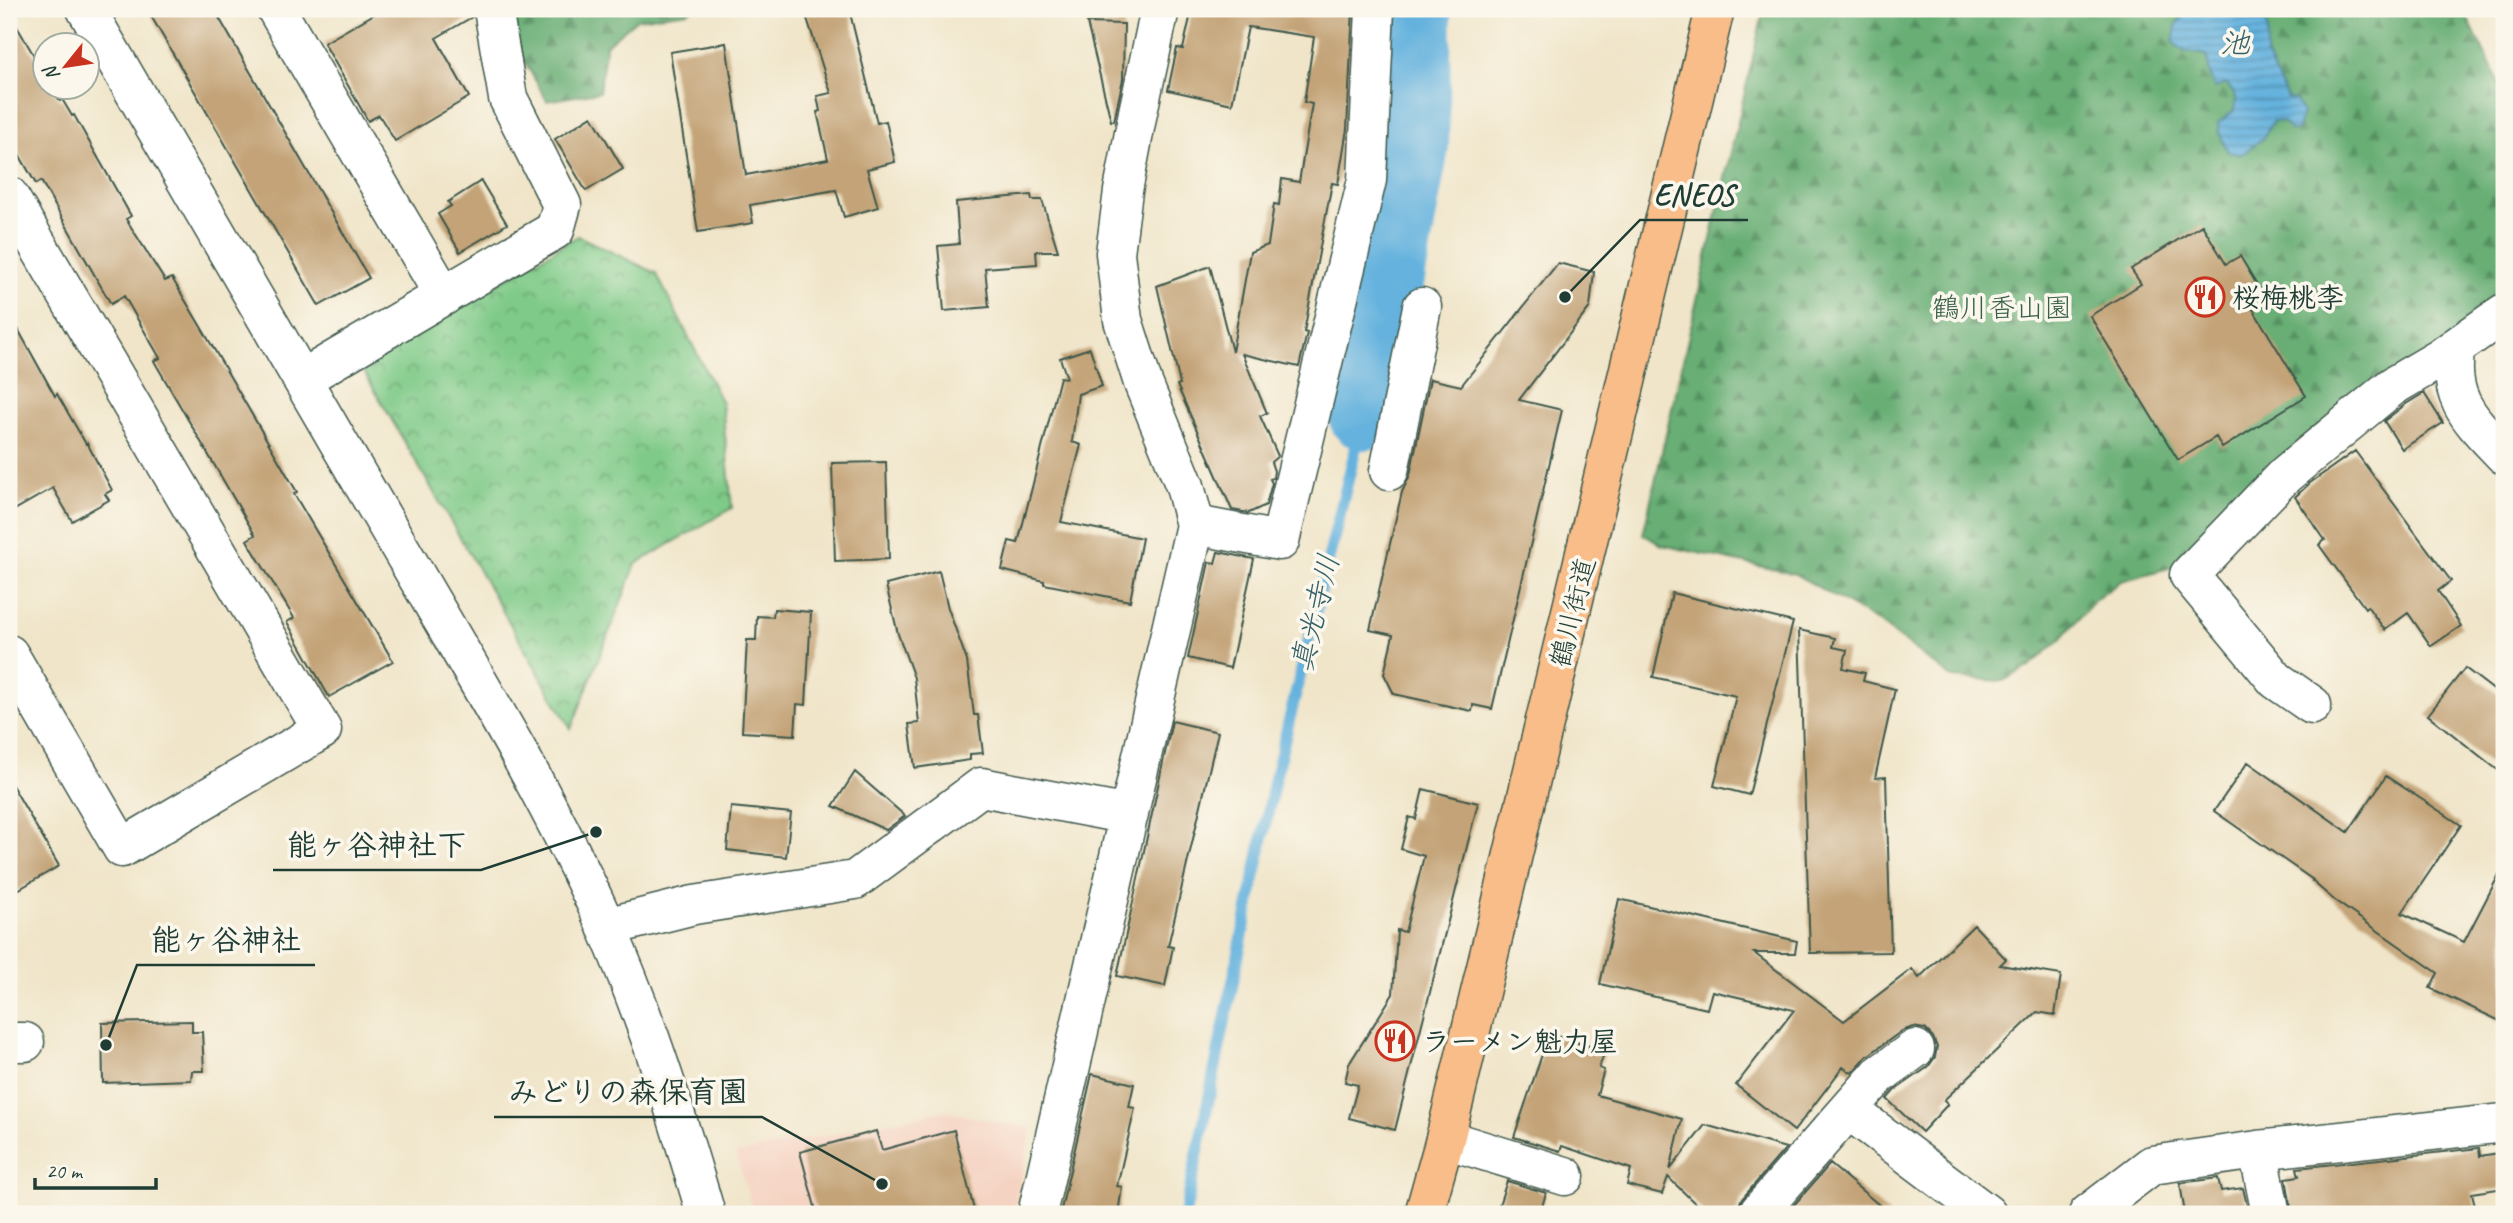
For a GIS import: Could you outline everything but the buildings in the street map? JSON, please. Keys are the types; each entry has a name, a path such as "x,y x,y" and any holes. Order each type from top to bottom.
{"main road":[{"name":"鶴川街道","path":"1424,1214 1445,1139 1715,9"}],"street":[{"path":"86,9 302,379 571,850 607,927 671,1095 706,1214"},
{"path":"276,9 444,296"},
{"path":"302,379 555,230 562,205 508,98 492,9"},
{"path":"1037,1214 1195,525 1185,486 1143,383 1123,320 1115,253 1123,191 1160,9"},
{"path":"1195,525 1280,541 1367,180 1376,9"},
{"path":"9,196 322,730 122,848 9,654"},
{"path":"1389,471 1422,307"},
{"path":"2312,705 2276,680 2189,575 2285,475 2393,386 2504,313"},
{"path":"2456,347 2453,363 2456,386 2468,416 2504,455"},
{"path":"607,927 694,905 856,880 981,787 1129,815"},
{"path":"1757,1214 1879,1075 1915,1049"},
{"path":"1850,1111 1987,1214"},
{"path":"2088,1214 2152,1165 2258,1150 2504,1123"},
{"path":"1445,1139 1565,1176"},
{"path":"2258,1150 2271,1214"}],"shaded area":[{"path":"944,1111 1032,1129 1013,1214 754,1214 736,1154"}],"green space":[{"path":"510,9 692,9 688,12 637,19 606,45 599,92 547,101 518,50"},
{"name":"鶴川香山園","path":"1764,9 2463,9 2504,93 2504,301 2176,566 2121,581 2095,600 2061,639 2029,667 2003,681 1952,678 1879,622 1795,574 1662,545 1643,534"},
{"path":"578,236 656,273 722,403 732,508 636,564 571,729 360,365"}],"water":[{"name":"池","path":"2189,9 2253,9 2264,17 2268,30 2266,55 2287,98 2296,100 2302,113 2298,130 2291,131 2283,122 2273,121 2262,139 2241,155 2228,152 2218,123 2235,110 2236,97 2227,84 2215,88 2206,55 2183,51 2173,42 2177,23"}],"waterway":[{"name":"真光寺川","path":"1364,414 1413,146 1416,9"},
{"name":"真光寺川","path":"1185,1214 1275,778 1364,414"}],"place":[{"name":"ENEOS","path":"1565,297"},
{"name":"桜梅桃李","path":"2205,297"},
{"name":"能ヶ谷神社下","path":"596,832"},
{"name":"ラーメン魁力屋","path":"1395,1041"},
{"name":"能ヶ谷神社","path":"106,1045"},
{"name":"みどりの森保育園","path":"882,1184"}]}
